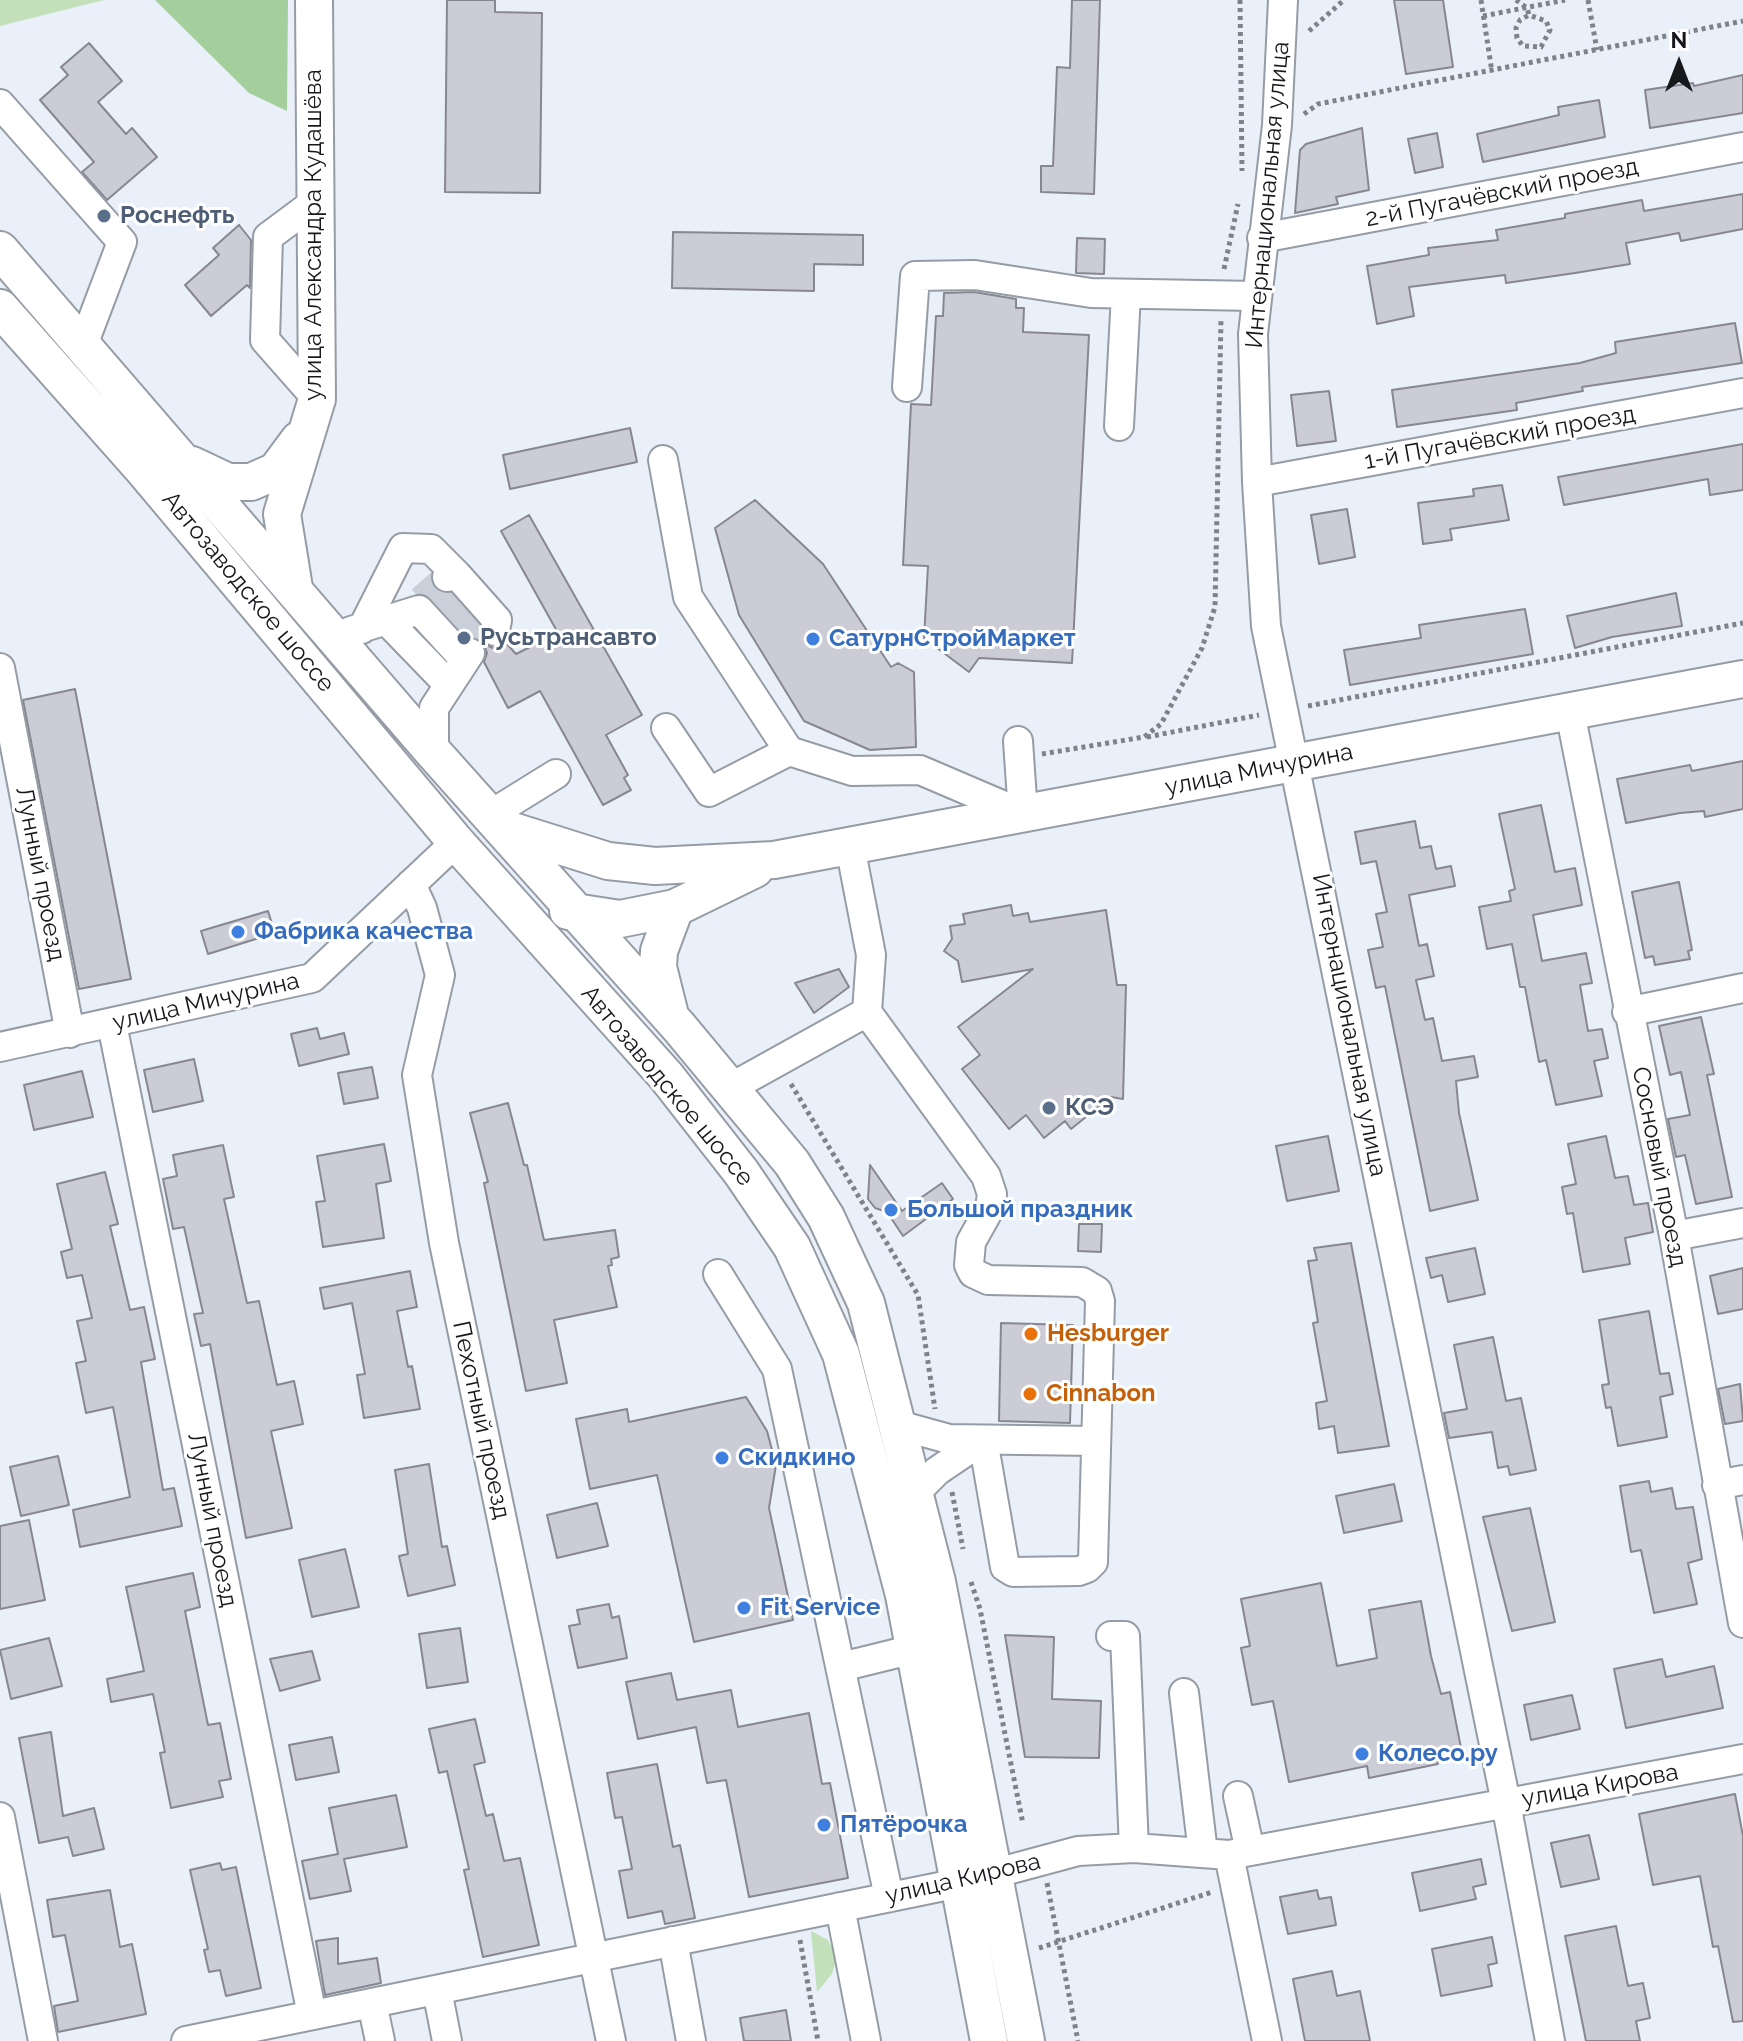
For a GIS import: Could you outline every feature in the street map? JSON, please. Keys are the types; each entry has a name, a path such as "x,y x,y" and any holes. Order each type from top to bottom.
{"main road":[{"name":"улица Александра Кудашёва","path":"294,590 282,514 313,412 314,0"},
{"name":"Автозаводское шоссе","path":"0,250 294,590 361,628 434,753 730,1088 792,1163 826,1217 866,1303 937,1582 1026,2041"},
{"name":"Автозаводское шоссе","path":"0,308 141,467 456,842 666,1076 732,1160 792,1247 841,1354 904,1595 989,2041"},
{"name":"Автозаводское шоссе","path":"186,462 228,482 251,482 276,471 313,412"},
{"path":"141,467 194,513 215,526 241,529 282,514"},
{"name":"улица Мичурина","path":"495,821 608,861 655,866 774,860 1743,679"},
{"name":"улица Мичурина","path":"492,882 576,914 620,919 675,908 774,860"},
{"path":"670,1018 658,967 659,951 675,908"}],"street":[{"name":"Интернациональная улица","path":"1283,0 1277,125 1256,296 1257,482 1266,626 1297,763 1506,1803 1550,2041"},
{"path":"0,104 122,242 83,345"},
{"name":"2-й Пугачёвский проезд","path":"1262,238 1743,147"},
{"path":"313,412 265,340 268,237 315,202"},
{"path":"907,387 915,276 975,275 1091,293 1256,296"},
{"path":"1119,426 1126,294"},
{"name":"1-й Пугачёвский проезд","path":"1257,482 1743,393"},
{"path":"663,460 688,597 789,751 852,771 920,770 1023,814 1019,749"},
{"path":"361,628 403,548 431,549 472,599"},
{"path":"361,628 443,630 449,685 434,708 434,753"},
{"path":"361,628 449,685"},
{"name":"Лунный проезд","path":"0,668 70,1033"},
{"name":"Сосновый проезд","path":"1570,712 1627,1012 1730,1482 1743,1623"},
{"path":"666,728 709,792 789,751"},
{"path":"495,821 556,774"},
{"name":"улица Мичурина","path":"0,1047 312,978 456,842"},
{"path":"850,846 871,955 867,1012 986,1176 992,1194 990,1208 971,1242 969,1265 973,1273 988,1280 1082,1282 1097,1291 1100,1301 1093,1562 1079,1571 1013,1572 1002,1559 983,1440"},
{"name":"Пехотный проезд","path":"411,884 422,908 440,975 417,1075 442,1228 611,2041"},
{"path":"1627,1012 1743,988"},
{"path":"730,1088 867,1012"},
{"name":"Лунный проезд","path":"112,1024 312,2015"},
{"path":"1674,1236 1743,1223"},
{"path":"718,1274 777,1369 889,1897"},
{"path":"898,1425 939,1437 1096,1441"},
{"path":"915,1493 946,1464 983,1440"},
{"path":"1111,1636 1125,1636 1134,1848"},
{"path":"841,1667 914,1649"},
{"path":"1184,1693 1235,1884 1267,2041"},
{"name":"улица Кирова","path":"194,2040 959,1883 1078,1851 1134,1848 1227,1853 1743,1759"},
{"path":"1227,1853 1238,1796"},
{"path":"0,1817 43,2041"},
{"path":"840,1907 866,2041"},
{"path":"673,1941 691,2041"},
{"path":"437,1990 447,2041"},
{"path":"372,2003 380,2041"}],"path":[{"path":"1240,0 1243,186"},
{"path":"1304,35 1344,0"},
{"path":"1481,0 1492,72"},
{"path":"1516,0 1546,21 1550,30 1541,47 1523,46 1517,38 1516,28 1528,11"},
{"path":"1483,16 1528,11 1565,0"},
{"path":"1588,0 1597,50"},
{"path":"1300,103 1299,116 1318,104 1743,21"},
{"path":"1144,737 1161,724 1202,648 1215,607 1222,294 1224,264 1239,199"},
{"path":"1019,749 1144,737 1743,623"},
{"path":"946,1464 965,1558"},
{"path":"968,1573 980,1609 1023,1824"},
{"path":"1046,1879 1078,2041"},
{"path":"1038,1948 1235,1884"},
{"path":"796,1916 818,2041"}],"green space":[{"path":"0,0 104,0 0,26"},
{"path":"155,0 288,0 287,111 249,93"},
{"path":"811,1931 828,1940 837,1957 832,1974 817,1992"}],"building":[{"path":"447,0 495,0 495,12 542,13 540,193 445,192"},
{"path":"1072,0 1100,0 1094,194 1041,192 1041,166 1053,166 1057,67 1070,68"},
{"path":"1394,0 1443,0 1453,67 1406,74"},
{"path":"89,43 122,81 98,102 126,134 132,128 157,157 107,200 82,172 94,162 40,100 68,75 61,67"},
{"path":"1743,75 1743,113 1650,128 1645,90 1693,83 1694,86"},
{"path":"1599,100 1605,137 1483,162 1477,134 1559,115 1558,107"},
{"path":"1362,128 1369,190 1336,197 1338,204 1295,213 1300,150 1306,144"},
{"path":"1437,133 1443,167 1415,173 1408,139"},
{"path":"1743,194 1743,229 1681,241 1679,233 1626,243 1630,264 1506,283 1505,275 1409,287 1414,316 1377,324 1367,266 1429,255 1428,248 1498,240 1496,230 1565,218 1565,214 1642,200 1644,211"},
{"path":"239,225 251,240 250,288 247,285 211,316 185,285 219,255 213,248"},
{"path":"673,232 863,235 863,265 814,264 814,291 672,288"},
{"path":"1077,238 1105,239 1104,274 1076,273"},
{"path":"974,292 1016,299 1016,308 1024,308 1023,332 1089,335 1072,663 979,658 969,672 924,638 928,566 903,565 911,404 931,405 936,316 943,316 944,293"},
{"path":"1735,323 1742,363 1582,387 1583,391 1516,403 1517,410 1397,427 1392,390 1580,363 1616,353 1615,342"},
{"path":"1329,391 1336,441 1297,446 1291,395"},
{"path":"630,428 637,462 510,489 503,455"},
{"path":"1743,444 1743,490 1710,495 1708,479 1564,505 1558,477"},
{"path":"1502,485 1509,520 1450,529 1452,540 1423,544 1418,503 1474,496 1473,489"},
{"name":"СатурнСтройМаркет","path":"755,500 823,564 891,667 898,663 914,672 916,747 870,750 804,721 739,615 715,528"},
{"path":"1347,509 1355,557 1319,564 1311,515"},
{"path":"529,515 642,715 606,735 628,775 624,778 631,790 603,805 540,691 508,708 484,662 487,653 484,644 493,648 506,643 516,654 558,633 501,531"},
{"path":"431,583 441,593 451,594 479,625 483,643 467,637 432,598 419,594"},
{"path":"1676,593 1682,626 1612,637 1575,648 1567,616"},
{"path":"1525,609 1533,654 1350,685 1344,650 1421,638 1419,625"},
{"path":"75,689 131,979 79,989 23,700"},
{"path":"1743,761 1743,809 1705,817 1704,811 1680,813 1626,823 1617,779 1690,765 1692,771"},
{"path":"1541,805 1555,872 1575,868 1582,905 1533,915 1542,961 1586,953 1592,983 1580,985 1588,1031 1602,1029 1608,1058 1594,1061 1602,1096 1556,1105 1546,1060 1539,1062 1525,987 1520,987 1512,944 1487,949 1479,907 1511,901 1509,891 1515,889 1499,814"},
{"path":"1415,821 1420,848 1431,846 1436,869 1451,866 1455,886 1409,895 1419,946 1427,944 1434,976 1416,980 1425,1020 1433,1018 1442,1061 1474,1056 1478,1077 1456,1081 1459,1113 1478,1200 1430,1211 1385,986 1376,988 1368,950 1383,947 1376,914 1387,912 1376,861 1361,864 1355,832"},
{"path":"1679,882 1692,950 1688,951 1690,959 1655,965 1653,956 1645,958 1632,892"},
{"path":"1011,905 1013,916 1028,913 1030,922 1106,910 1117,985 1126,985 1123,1099 1111,1097 1071,1129 1065,1121 1044,1138 1026,1115 1009,1129 962,1069 980,1055 958,1027 1033,969 962,982 958,961 944,951 952,939 950,926 965,924 963,914"},
{"name":"Фабрика качества","path":"268,911 275,933 208,954 201,931"},
{"path":"839,969 849,987 814,1013 795,983"},
{"path":"1701,1017 1714,1074 1707,1075 1732,1197 1696,1204 1685,1155 1676,1157 1668,1119 1690,1115 1681,1072 1670,1075 1659,1026"},
{"path":"317,1028 320,1039 344,1033 349,1054 299,1066 291,1034"},
{"path":"194,1059 203,1101 153,1112 144,1070"},
{"path":"372,1067 378,1098 344,1104 338,1073"},
{"path":"82,1071 93,1117 34,1130 24,1085"},
{"path":"508,1103 524,1165 527,1165 544,1240 615,1230 619,1257 611,1259 612,1265 608,1266 617,1307 554,1320 567,1383 526,1391 484,1183 488,1182 470,1113"},
{"path":"1328,1136 1339,1191 1287,1201 1276,1146"},
{"path":"1606,1136 1615,1178 1628,1176 1634,1205 1648,1203 1653,1232 1625,1238 1630,1264 1583,1272 1573,1213 1567,1214 1562,1187 1576,1184 1568,1144"},
{"path":"384,1144 391,1181 376,1184 384,1238 323,1247 316,1202 325,1201 317,1156"},
{"path":"223,1145 234,1197 224,1199 247,1303 259,1301 277,1385 294,1381 303,1424 271,1431 292,1528 246,1538 210,1344 201,1346 194,1314 203,1313 184,1227 173,1229 163,1179 177,1176 173,1155"},
{"path":"870,1165 902,1211 942,1183 953,1199 903,1236 891,1218 896,1215 875,1208 868,1199"},
{"path":"105,1172 118,1224 110,1226 130,1310 144,1307 155,1359 141,1362 163,1490 174,1488 182,1526 80,1547 73,1510 130,1497 113,1407 86,1413 76,1363 86,1361 77,1321 92,1318 82,1275 67,1278 61,1252 72,1249 57,1184"},
{"path":"1079,1224 1102,1224 1101,1252 1078,1251"},
{"path":"1351,1243 1389,1446 1338,1453 1334,1426 1319,1429 1316,1403 1327,1401 1313,1323 1318,1322 1308,1261 1317,1260 1314,1248"},
{"path":"1475,1248 1485,1294 1448,1302 1442,1275 1431,1278 1426,1258"},
{"path":"1743,1268 1743,1309 1718,1314 1710,1276"},
{"path":"410,1271 417,1307 397,1311 420,1409 364,1418 357,1375 365,1374 352,1303 324,1309 320,1288"},
{"path":"1649,1311 1660,1374 1669,1373 1673,1394 1660,1397 1667,1437 1618,1446 1611,1407 1606,1408 1602,1385 1609,1384 1599,1320"},
{"path":"1001,1323 1073,1325 1070,1423 999,1421"},
{"path":"1493,1337 1506,1401 1521,1398 1536,1470 1510,1475 1508,1466 1498,1468 1492,1432 1449,1438 1444,1413 1467,1409 1454,1345"},
{"path":"1740,1384 1743,1421 1725,1424 1718,1389"},
{"path":"746,1397 767,1431 776,1465 769,1508 793,1620 694,1642 657,1475 590,1489 576,1419 627,1409 629,1422"},
{"path":"58,1456 69,1505 21,1516 10,1467"},
{"path":"429,1464 442,1547 447,1546 455,1585 408,1596 399,1556 408,1554 395,1470"},
{"path":"1649,1481 1651,1492 1672,1488 1676,1509 1693,1507 1702,1559 1688,1563 1697,1604 1654,1613 1641,1550 1631,1552 1620,1486"},
{"path":"1394,1484 1402,1521 1344,1533 1336,1496"},
{"path":"597,1503 608,1546 557,1558 547,1515"},
{"path":"1530,1508 1555,1622 1512,1631 1483,1517"},
{"path":"29,1520 45,1600 0,1609 0,1526"},
{"path":"345,1549 359,1607 312,1617 299,1560"},
{"path":"193,1573 200,1607 185,1611 208,1725 220,1723 231,1779 219,1781 223,1797 171,1808 160,1753 165,1752 153,1694 111,1702 107,1679 144,1671 126,1587"},
{"path":"1321,1583 1337,1666 1377,1658 1369,1610 1421,1601 1441,1694 1450,1692 1461,1748 1435,1753 1438,1764 1369,1778 1367,1766 1289,1782 1273,1701 1252,1705 1241,1648 1250,1646 1241,1599"},
{"path":"609,1604 612,1618 619,1616 627,1658 578,1668 569,1626 580,1624 577,1610"},
{"path":"460,1628 468,1682 427,1688 419,1634"},
{"path":"1005,1635 1054,1637 1052,1699 1101,1701 1099,1758 1025,1757"},
{"path":"49,1638 62,1686 11,1699 0,1650"},
{"path":"312,1651 320,1680 280,1691 270,1659"},
{"path":"1662,1659 1666,1677 1714,1666 1723,1708 1626,1728 1614,1669"},
{"path":"671,1673 677,1700 731,1690 738,1727 809,1713 822,1784 830,1783 848,1878 749,1897 726,1780 707,1783 696,1727 638,1739 626,1682"},
{"path":"1572,1695 1580,1729 1531,1740 1524,1705"},
{"path":"475,1719 485,1762 474,1765 486,1816 493,1814 504,1861 520,1858 539,1945 483,1957 464,1870 469,1869 447,1771 439,1773 429,1729"},
{"path":"51,1732 63,1816 94,1808 104,1849 73,1856 68,1837 39,1843 19,1738"},
{"path":"332,1737 339,1772 296,1780 289,1745"},
{"path":"657,1764 673,1847 680,1845 695,1918 665,1924 662,1911 628,1918 619,1871 632,1869 622,1817 615,1818 607,1773"},
{"path":"1735,1794 1743,1836 1743,2021 1733,2022 1718,1946 1713,1947 1700,1876 1653,1885 1639,1814"},
{"path":"396,1795 407,1847 344,1859 351,1891 310,1899 302,1861 338,1854 329,1808"},
{"path":"1589,1835 1599,1879 1561,1887 1551,1843"},
{"path":"1481,1859 1486,1884 1473,1887 1476,1899 1420,1911 1412,1873"},
{"path":"220,1863 222,1870 236,1867 261,1988 226,1996 220,1970 209,1972 204,1950 208,1949 190,1870"},
{"path":"110,1890 120,1947 132,1944 146,2014 58,2032 54,2006 78,2001 65,1935 53,1937 47,1900"},
{"path":"1317,1890 1319,1899 1331,1897 1336,1925 1288,1934 1280,1897"},
{"path":"1616,1926 1628,1986 1643,1983 1650,2018 1636,2021 1640,2041 1586,2041 1565,1936"},
{"path":"1492,1937 1497,1963 1488,1965 1492,1986 1441,1996 1432,1949"},
{"path":"338,1938 338,1964 377,1958 381,1983 325,1995 316,1941"},
{"path":"1332,1971 1337,1996 1360,1991 1370,2041 1305,2041 1293,1979"},
{"path":"786,2010 791,2041 744,2041 740,2018"}],"tunnel":[{"path":"421,600 447,577"},
{"path":"440,620 465,597"},
{"path":"458,641 484,618"}],"place":[{"name":"Роснефть","path":"104,216"},
{"name":"Русьтрансавто","path":"464,638"},
{"name":"СатурнСтройМаркет","path":"813,639"},
{"name":"Фабрика качества","path":"238,932"},
{"name":"КСЭ","path":"1049,1108"},
{"name":"Большой праздник","path":"891,1210"},
{"name":"Hesburger","path":"1031,1334"},
{"name":"Cinnabon","path":"1030,1394"},
{"name":"Скидкино","path":"722,1458"},
{"name":"Fit Service","path":"744,1608"},
{"name":"Колесо.ру","path":"1362,1754"},
{"name":"Пятёрочка","path":"824,1825"}]}
